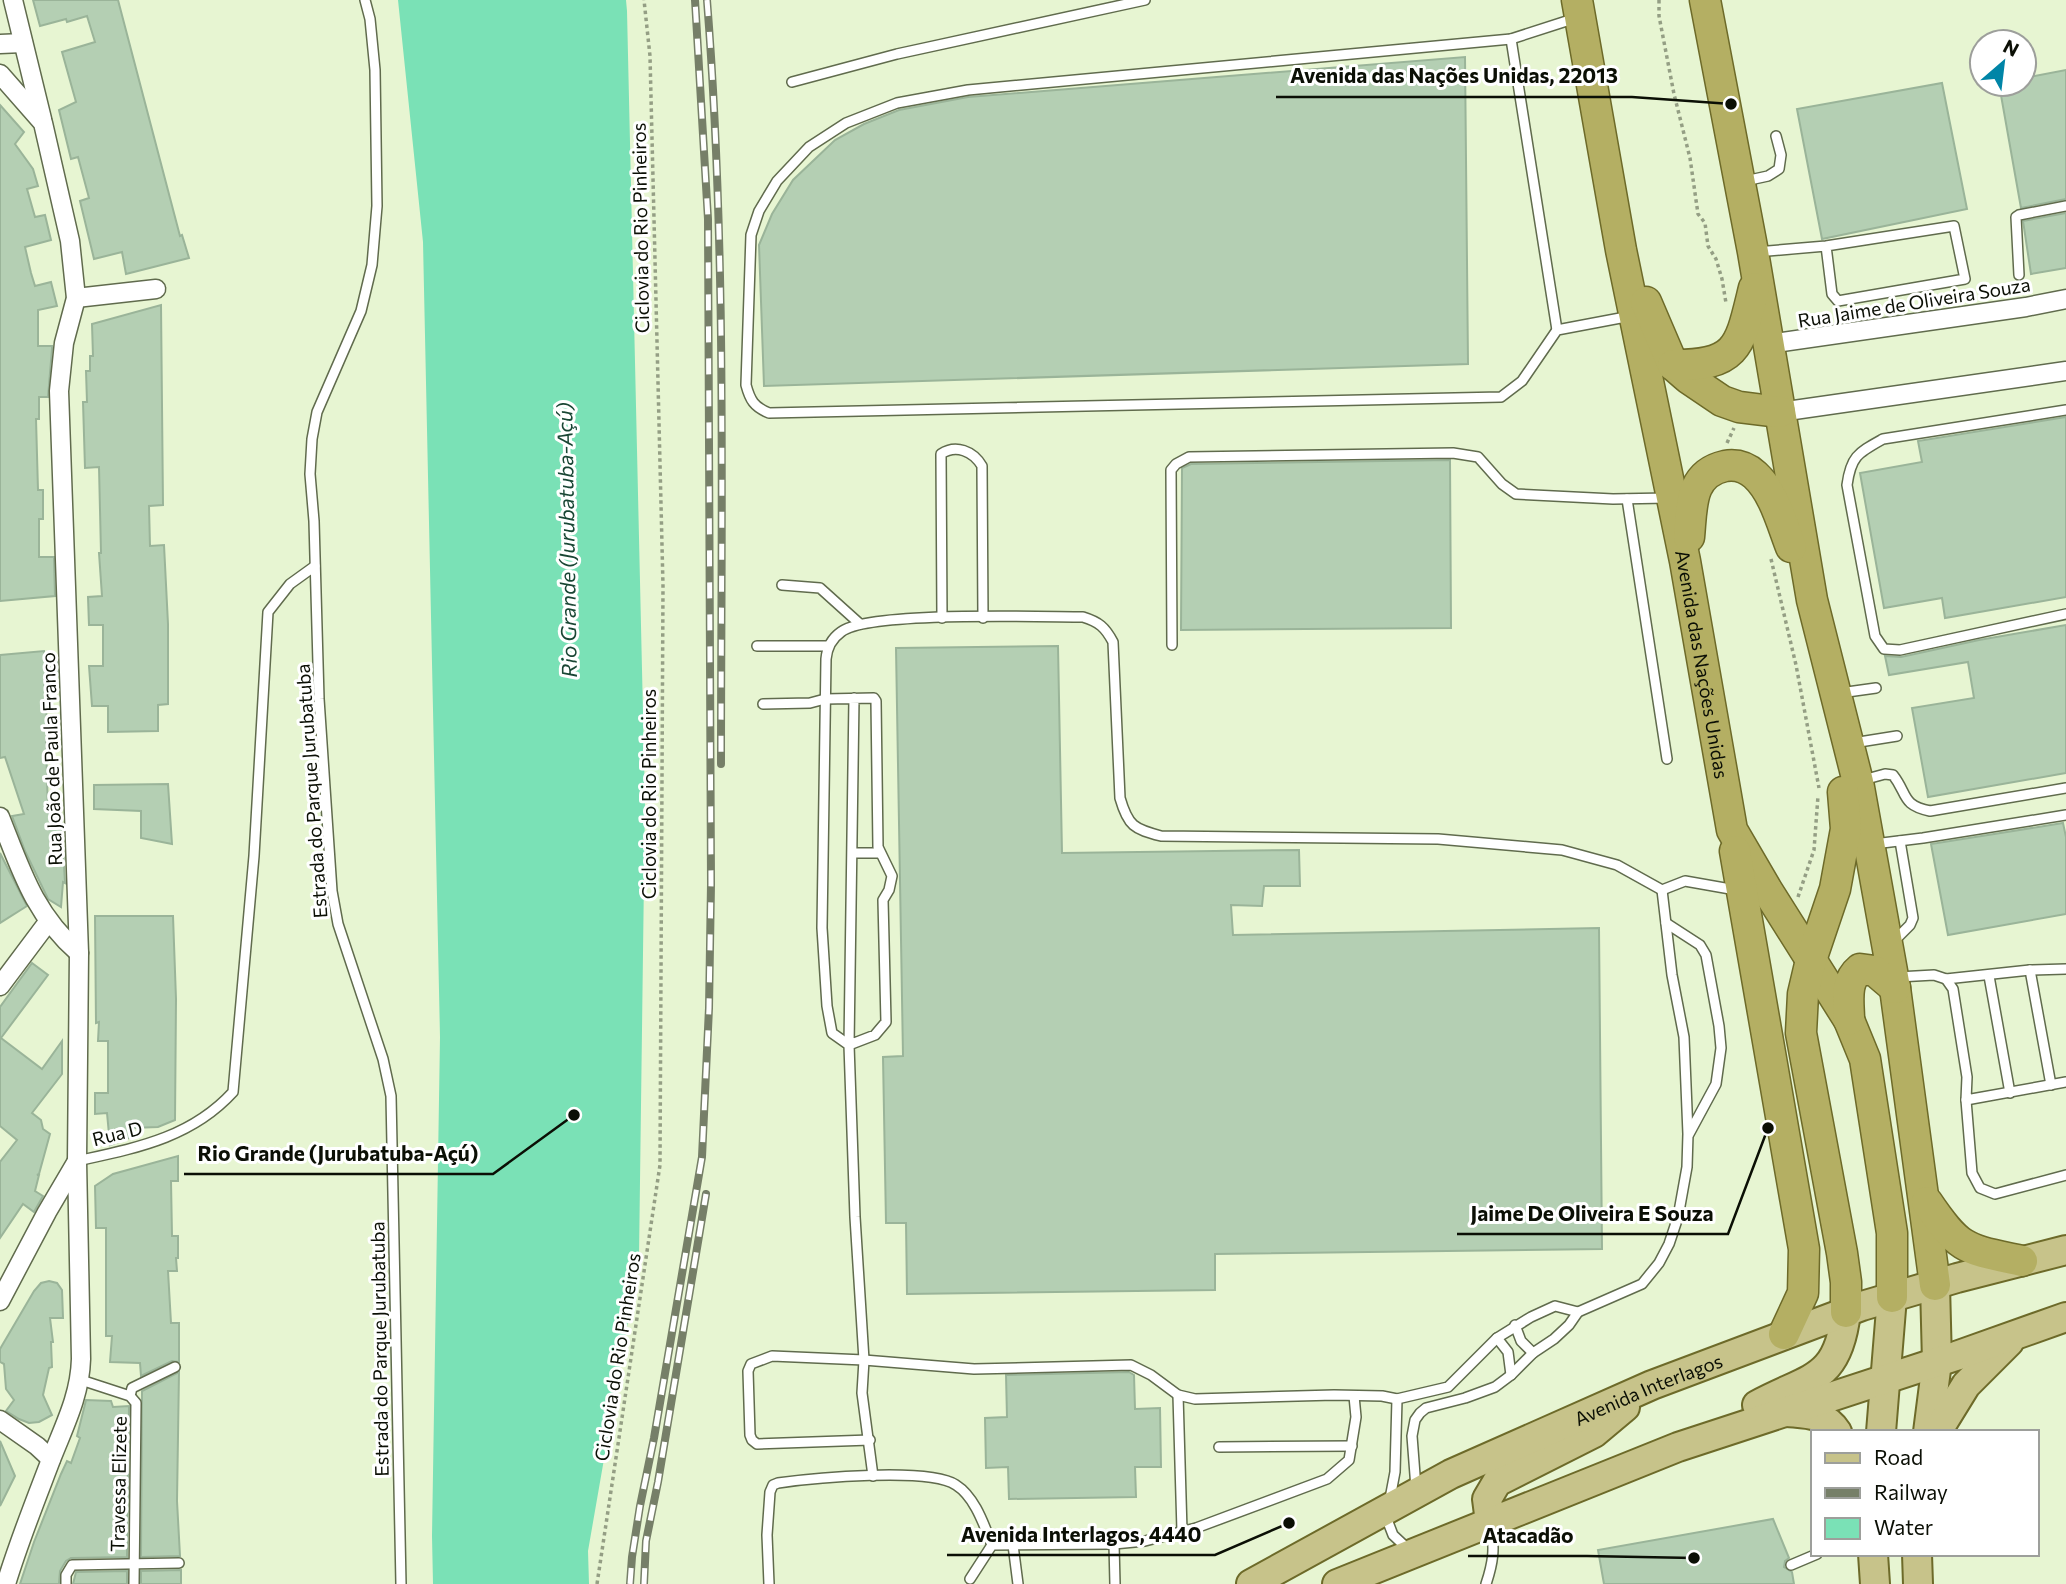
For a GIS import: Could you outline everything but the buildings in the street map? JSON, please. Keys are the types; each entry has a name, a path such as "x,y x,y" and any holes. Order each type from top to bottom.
{"highway":[{"path":"1706,0 1755,264 1812,600 1858,782 1894,983 1935,1285"},
{"name":"Avenida das Nações Unidas","path":"1578,8 1621,250 1685,561 1732,830 1849,1020 1865,1059 1888,1197 1892,1233 1892,1297"},
{"path":"1621,250 1673,365 1722,401 1739,407 1780,412"},
{"path":"1673,365 1710,364 1720,360 1732,349 1744,329 1755,264"},
{"path":"1685,561 1694,496 1702,477 1713,469 1741,466 1755,475 1768,491 1812,600"},
{"path":"1835,694 1846,829 1835,889 1811,960 1803,994 1801,1033 1842,1253 1846,1312"},
{"path":"1732,830 1804,1249 1803,1293 1784,1334"},
{"path":"1849,1020 1849,984 1860,969 1875,971 1894,983"},
{"path":"1922,1195 1959,1244 2022,1261"}],"main road":[{"name":"Avenida Interlagos","path":"1251,1584 1451,1474 1652,1385 1784,1334 1892,1297 2066,1251"},
{"path":"1928,1430 1937,1362 1935,1285"},
{"path":"1881,1430 1892,1297"},
{"path":"1678,1447 1772,1397 1803,1384 1825,1368 1839,1352 1846,1312"},
{"path":"1337,1584 1678,1447 2066,1317"},
{"path":"1938,1430 1966,1385 2022,1331"},
{"path":"1490,1522 1487,1499 1497,1482 1594,1433 1652,1385"},
{"path":"1784,1412 1814,1415 1828,1420 1836,1430"},
{"path":"1917,1556 1918,1584"}],"street":[{"path":"13,0 43,123"},
{"path":"0,44 23,43"},
{"name":"Rua João de Paula Franco","path":"0,74 43,123 70,241 76,298 64,343 60,391 79,953 77,1161 81,1380 19,1542 6,1584"},
{"path":"76,298 156,289"},
{"name":"Rua Jaime de Oliveira Souza","path":"1769,344 2066,299"},
{"path":"1780,412 2066,371"},
{"path":"0,817 26,882 48,922 79,953"},
{"path":"0,986 48,922"},
{"path":"0,1301 77,1161"},
{"path":"0,1420 51,1459"}],"lane":[{"name":"Estrada do Parque Jurubatuba","path":"365,0 370,19 375,70 377,206 372,265 361,311 317,412 310,474 319,699 332,891 338,924 383,1059 391,1096 401,1584"},
{"path":"792,82 897,54 1145,0"},
{"path":"1511,39 1557,330 1522,381 1501,397 769,413 757,409 749,399 746,385 751,235 759,211 777,181 809,147 846,123 897,103 968,90 1511,39 1578,8"},
{"path":"1740,182 1768,176 1779,169 1782,155 1776,136"},
{"path":"2019,275 2015,217 2066,206"},
{"path":"1755,264 1826,246 1954,226 1965,279 1838,300 1832,294 1826,246"},
{"path":"1557,330 1636,315"},
{"path":"2066,410 1883,439 1860,452 1850,465 1847,485 1874,636 1884,649 1900,650 2066,614"},
{"path":"942,618 941,454 953,449 965,450 976,456 982,466 983,618"},
{"path":"1172,645 1171,470 1189,457 1453,453 1478,457 1502,484 1516,494 1627,499 1673,498"},
{"path":"1627,499 1667,759"},
{"name":"Rua D","path":"77,1161 166,1138 206,1118 233,1091 254,856 268,612 290,584 315,566"},
{"path":"782,585 820,588 860,624"},
{"path":"849,1045 832,1033 827,1006 822,928 825,699 828,646 842,631 860,624 903,618 1083,617 1099,622 1113,642 1121,799 1125,816 1134,828 1161,836 1438,839 1562,850 1617,865 1661,890"},
{"path":"757,646 828,646"},
{"path":"1835,694 1876,688"},
{"path":"854,698 849,1045 855,1217 864,1360 862,1393 873,1476"},
{"path":"763,704 854,698 874,698 876,701 878,847 892,876 889,890 883,900 886,1022 875,1035 849,1045"},
{"path":"1848,744 1898,736"},
{"path":"1858,782 1885,774 1893,775 1905,799 1914,808 1930,811 2066,788"},
{"path":"1869,844 2066,815"},
{"path":"1887,947 1903,934 1913,918 1900,841"},
{"path":"853,853 880,853"},
{"path":"1661,890 1685,881 1742,891"},
{"path":"1416,1494 1412,1436 1415,1420 1420,1413 1426,1408 1495,1387 1533,1353 1554,1339 1578,1312 1642,1284 1659,1264 1669,1244 1678,1217 1688,1134 1684,1037 1661,890"},
{"path":"1666,923 1700,945 1706,955 1721,1048 1716,1084 1688,1134"},
{"path":"1894,983 1934,975 1946,979 2030,970 2066,970"},
{"path":"2030,970 2051,1085"},
{"path":"1989,975 2010,1093"},
{"path":"1946,979 1953,989 1967,1077 1966,1100 1972,1174 1980,1188 1995,1194 2066,1175"},
{"path":"1966,1100 2066,1083"},
{"path":"870,1440 757,1444 752,1440 750,1424 748,1371 751,1364 772,1356 974,1369 1130,1365 1151,1375 1178,1395 1195,1399 1382,1396 1397,1399 1448,1387 1497,1338 1516,1325 1555,1306 1578,1312"},
{"path":"1516,1325 1521,1341 1533,1353"},
{"path":"1497,1338 1508,1352 1511,1375"},
{"path":"130,1396 132,1388 175,1367"},
{"name":"Travessa Elizete","path":"81,1380 130,1396 137,1408 135,1584"},
{"path":"1178,1395 1182,1531"},
{"path":"992,1545 1114,1544 1145,1541 1182,1531 1326,1479 1349,1460 1356,1417 1354,1396"},
{"path":"1397,1399 1395,1472 1388,1522 1393,1535 1413,1553"},
{"path":"1219,1447 1352,1446"},
{"path":"769,1584 766,1535 773,1485 826,1477 927,1476 944,1479 957,1485 966,1494 992,1545"},
{"path":"1486,1584 1495,1548 1490,1522"},
{"path":"1114,1544 1115,1584"},
{"path":"970,1579 992,1545"},
{"path":"1013,1545 1018,1584"},
{"path":"1791,1565 1812,1556"},
{"path":"66,1584 65,1575 72,1565 179,1563"}],"path":[{"name":"Ciclovia do Rio Pinheiros","path":"597,1584 660,1165 663,586 650,56 644,0"}],"water":[{"path":"398,0 626,0 645,801 639,1258 588,1551 589,1584 433,1584 440,1037 423,242"}],"railway":[{"path":"630,1584 640,1506 702,1157 709,1008 711,884 708,219 695,0"},
{"path":"707,0 718,191 720,287 721,764"},
{"path":"644,1584 646,1541 706,1194"}],"place":[{"name":"Avenida das Nações Unidas, 22013","path":"1731,104"},
{"name":"Rio Grande (Jurubatuba-Açú)","path":"574,1115"},
{"name":"Jaime De Oliveira E Souza","path":"1768,1128"},
{"name":"Avenida Interlagos, 4440","path":"1289,1523"},
{"name":"Atacadão","path":"1694,1558"}]}
